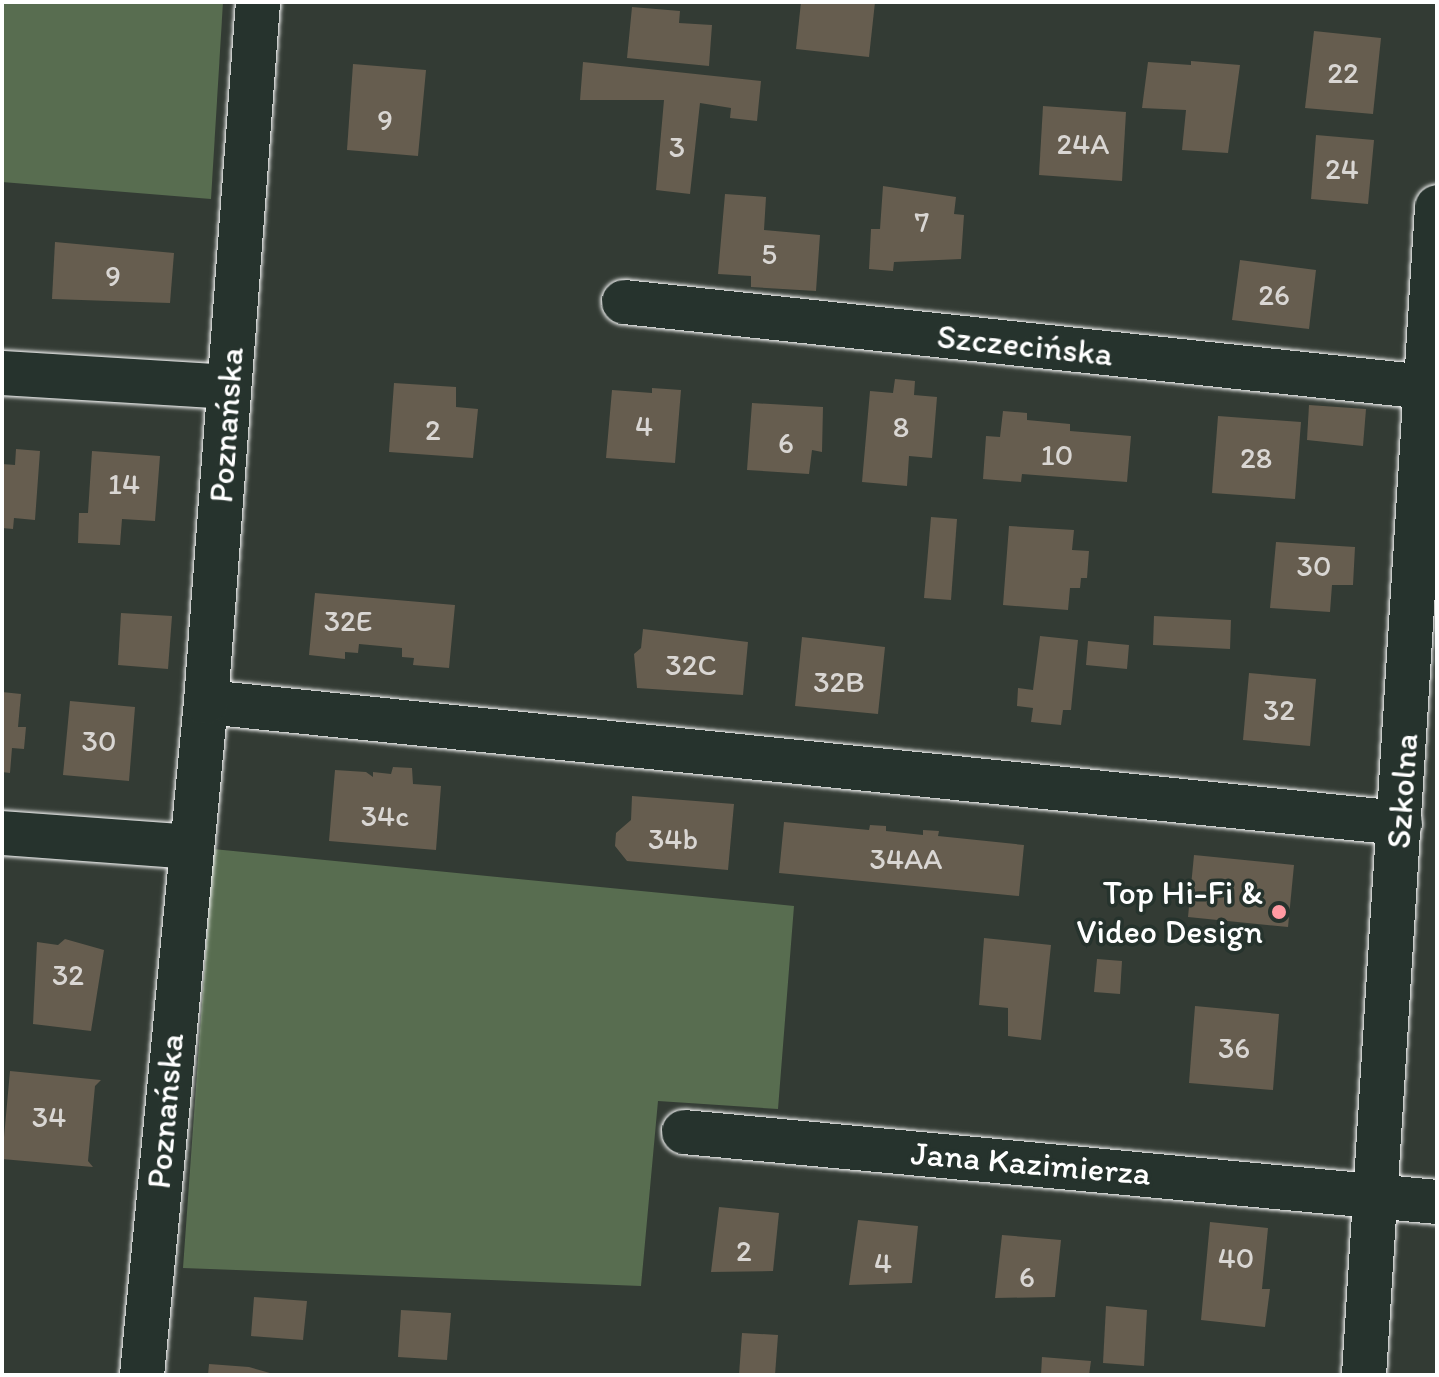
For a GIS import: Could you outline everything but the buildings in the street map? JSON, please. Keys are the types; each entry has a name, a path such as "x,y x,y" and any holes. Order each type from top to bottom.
{"street":[{"name":"Poznańska","path":"142,1375 206,702 258,2"},
{"name":"Szkolna","path":"1364,1375 1400,823 1426,594 1426,387 1437,207"},
{"name":"Szczecińska","path":"624,302 1426,387"},
{"path":"2,373 229,387"},
{"path":"206,702 1400,823"},
{"path":"2,833 191,847"},
{"name":"Jana Kazimierza","path":"684,1132 1377,1194 1437,1202"}],"green space":[{"path":"2,2 223,2 211,199 2,182"},
{"path":"213,849 794,906 778,1109 658,1101 641,1286 183,1268"}],"place":[{"name":"Top Hi-Fi & Video Design","path":"1279,912"}]}
